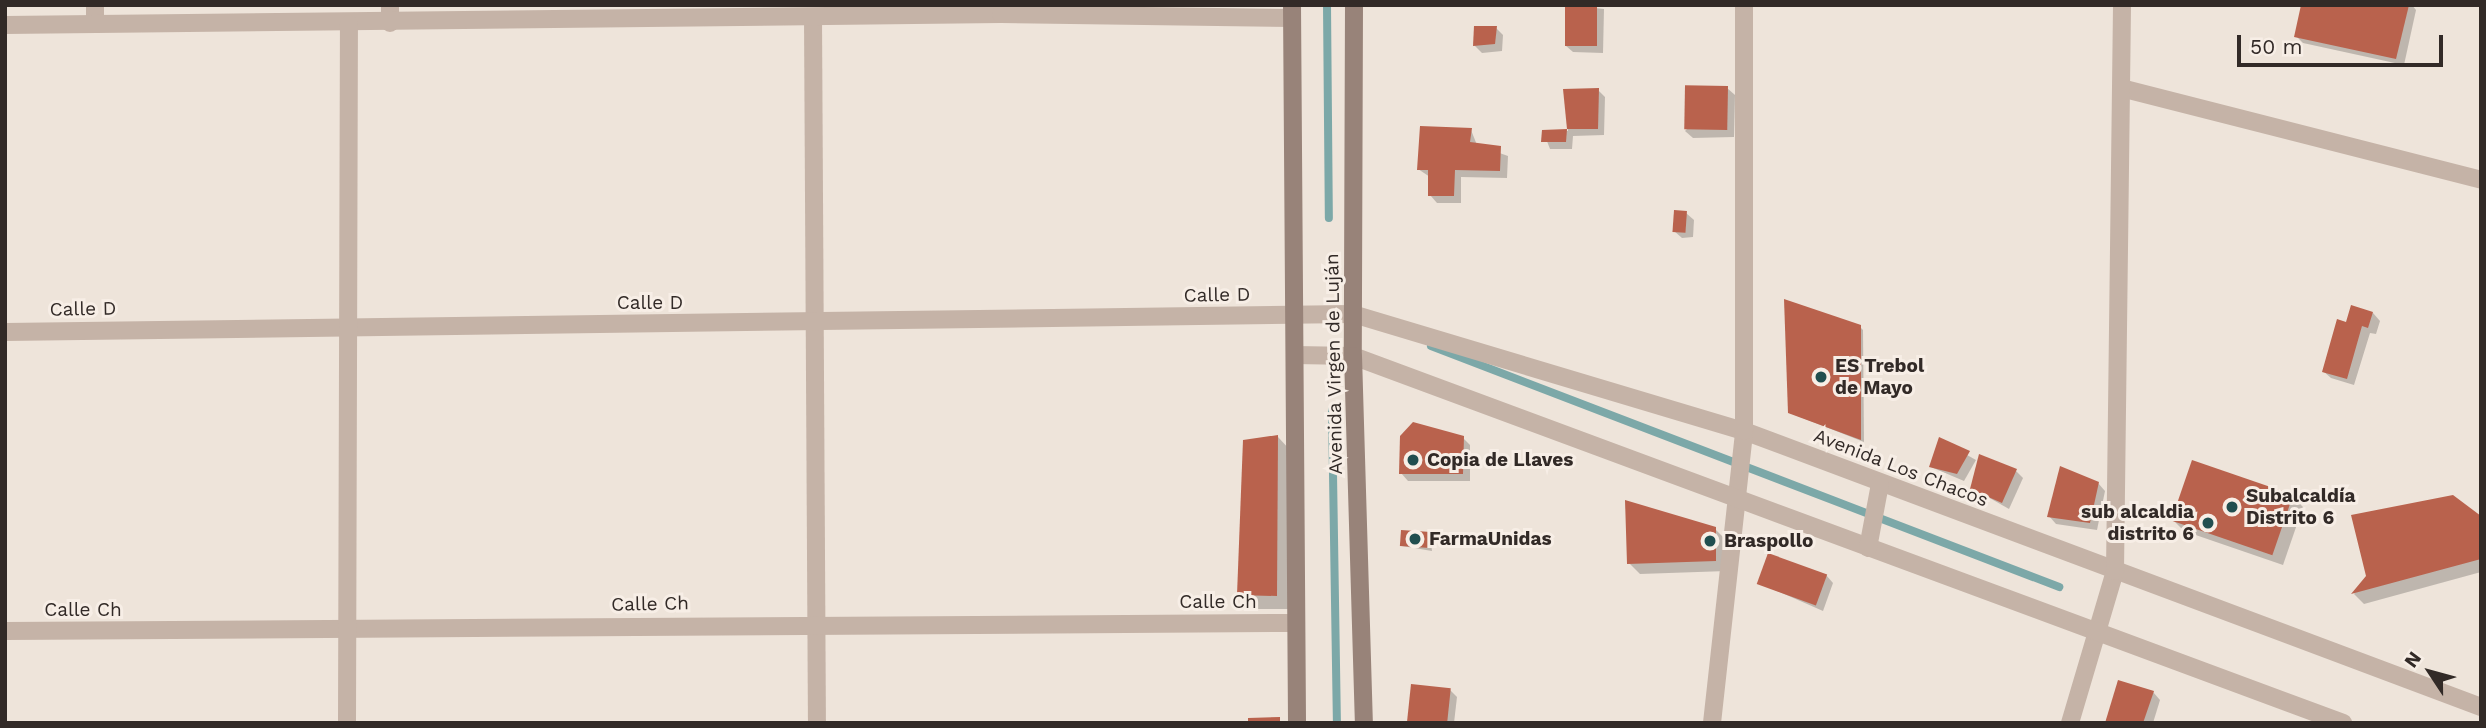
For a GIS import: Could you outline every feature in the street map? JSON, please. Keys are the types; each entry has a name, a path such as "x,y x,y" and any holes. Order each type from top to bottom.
{"main road":[{"name":"Avenida Virgen de Luján","path":"1354,5 1353,356 1364,723"},
{"name":"Avenida Virgen de Luján","path":"1292,11 1297,723"}],"street":[{"path":"1712,723 1735,491 1743,440 1744,5"},
{"path":"2070,723 2099,636 2115,571 2124,89 2122,5"},
{"path":"5,25 95,14 349,24 390,14 691,11 813,17 1001,10 1292,11"},
{"path":"813,17 810,323 817,723"},
{"path":"347,723 349,24"},
{"path":"2124,89 2481,180"},
{"name":"Avenida Los Chacos","path":"1295,315 1353,314 1743,440 1880,491 2115,571 2481,707"},
{"name":"Calle D","path":"5,332 1295,315"},
{"path":"1294,355 1353,356 1870,539 2099,636 2343,723"},
{"path":"1870,539 1880,491"},
{"name":"Calle Ch","path":"5,631 817,622 1296,622"}],"building":[{"path":"1565,5 1597,5 1597,46 1565,46"},
{"path":"2301,5 2409,5 2396,59 2294,37"},
{"path":"1474,26 1497,26 1495,44 1473,46"},
{"path":"1685,85 1728,86 1727,130 1684,129"},
{"path":"1599,88 1598,129 1567,129 1563,89"},
{"path":"1420,126 1472,128 1470,142 1501,146 1500,171 1455,170 1454,196 1428,196 1428,170 1417,170"},
{"path":"1567,129 1566,142 1541,142 1542,130"},
{"path":"1674,210 1687,211 1685,233 1672,232"},
{"path":"1784,299 1861,325 1861,440 1788,413"},
{"path":"2351,305 2373,312 2368,328 2362,326 2347,379 2322,372 2337,319 2346,322"},
{"path":"1413,422 1464,436 1463,474 1399,474 1400,436"},
{"path":"1278,435 1277,596 1237,595 1243,440"},
{"path":"1939,437 1970,451 1957,474 1929,467"},
{"path":"1979,454 2017,469 2002,503 1970,489"},
{"name":"Subalcaldía Distrito 6","path":"2192,460 2293,495 2272,555 2171,521"},
{"path":"2060,466 2099,482 2090,523 2047,517"},
{"path":"2453,495 2481,516 2481,559 2351,594 2366,576 2351,515"},
{"path":"1625,500 1716,527 1716,561 1627,564"},
{"name":"FarmaUnidas","path":"1401,530 1431,532 1430,548 1400,546"},
{"path":"1768,553 1827,575 1816,606 1757,584"},
{"path":"2118,680 2154,691 2143,723 2105,723"},
{"path":"1411,684 1451,688 1447,723 1407,723"},
{"path":"1280,717 1280,723 1248,723 1248,718"}],"waterway":[{"path":"1327,5 1329,218"},
{"path":"1431,346 2059,587"},
{"path":"1332,410 1337,723"}],"place":[{"name":"ES Trebol de Mayo","path":"1821,377"},
{"name":"Copia de Llaves","path":"1413,460"},
{"name":"Subalcaldía Distrito 6","path":"2232,507"},
{"name":"sub alcaldia distrito 6","path":"2208,523"},
{"name":"FarmaUnidas","path":"1415,539"},
{"name":"Braspollo","path":"1710,541"}]}
